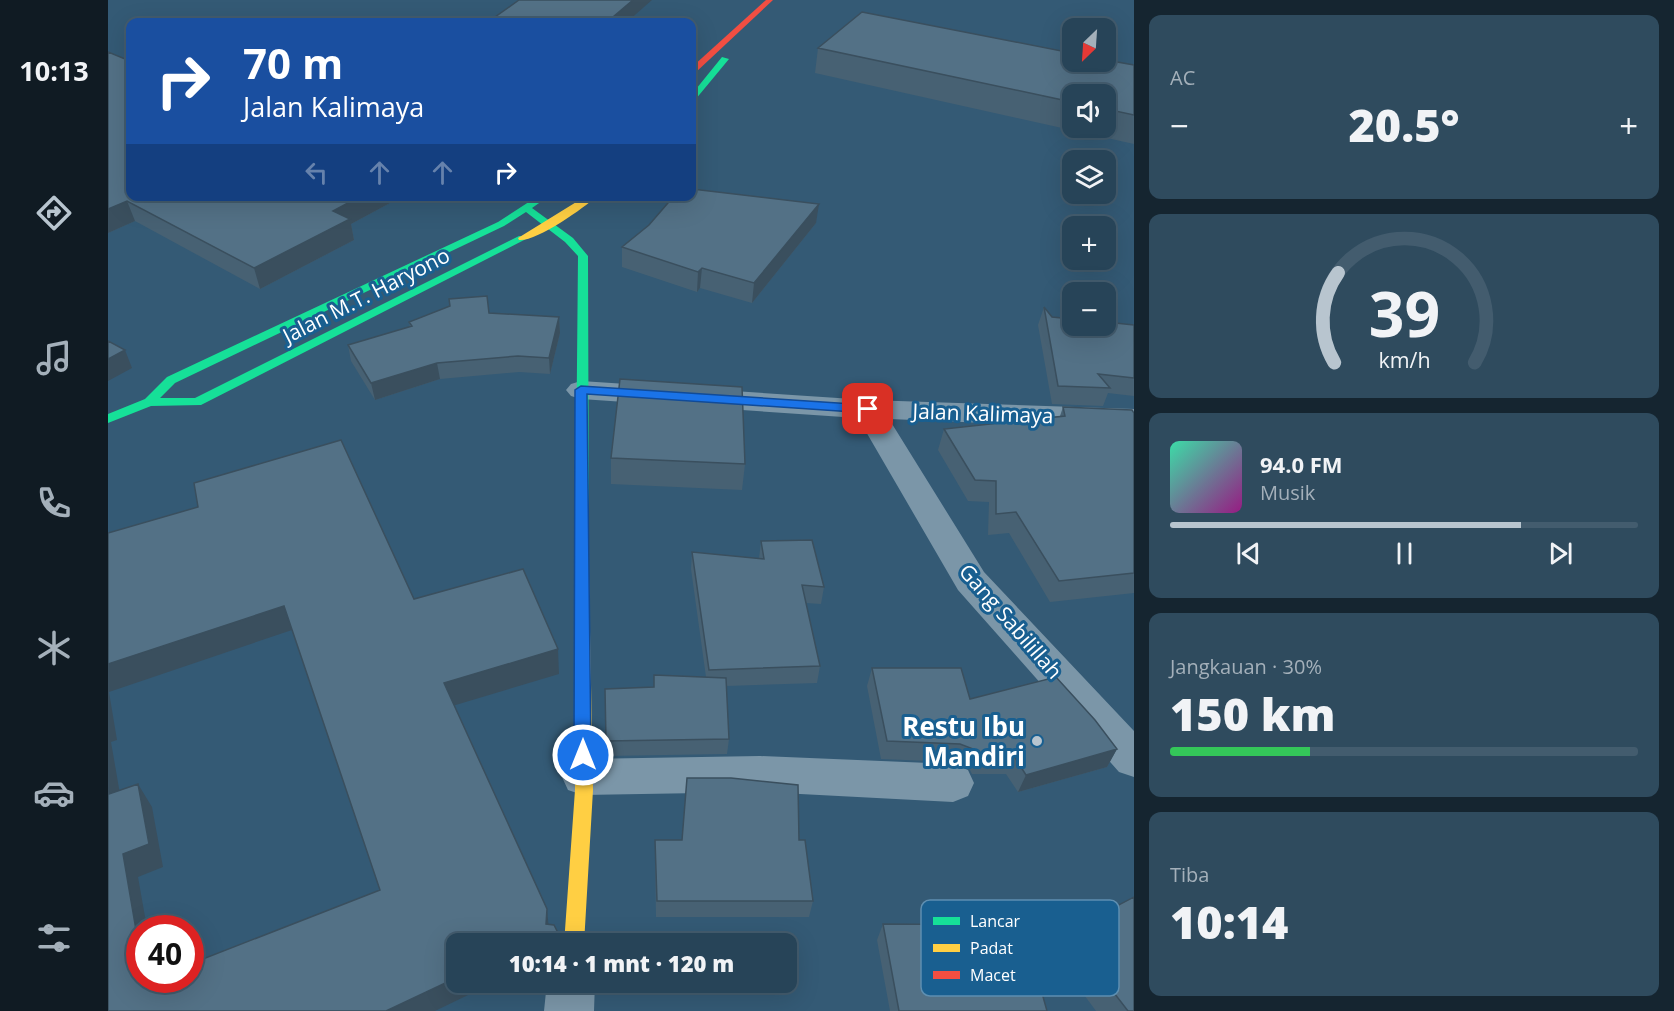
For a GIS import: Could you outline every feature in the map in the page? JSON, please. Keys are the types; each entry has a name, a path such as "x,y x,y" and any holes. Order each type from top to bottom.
{"main road":[{"path":"696,66 724,39 737,32 770,0"},
{"path":"696,94 721,66 739,41 737,32"},
{"name":"Jalan M.T. Haryono","path":"108,419 149,402 171,380 239,350 501,224 537,201"},
{"name":"Jalan M.T. Haryono","path":"149,402 197,402 549,225 585,201"},
{"path":"526,208 575,246 584,256 581,390 583,777 575,933"}],"street":[{"name":"Jalan Kalimaya","path":"581,390 868,409 1131,421"},
{"name":"Gang Sabilillah","path":"868,409 971,581 1134,759"},
{"path":"583,777 760,774 952,783"},
{"path":"569,1011 570,993"}],"building":[{"path":"519,0 633,0 612,18 494,18"},
{"path":"862,12 1062,51 1062,72 1116,72 1116,62 1134,65 1134,115 1116,111 1116,84 1062,84 1062,100 818,48"},
{"path":"108,52 126,59 127,201 108,209"},
{"path":"696,189 819,204 754,283 702,268 698,272 622,247 649,225 670,201 696,201"},
{"path":"127,201 352,201 333,211 350,219 254,268"},
{"path":"487,296 489,313 559,317 549,358 518,356 437,363 371,383 348,345 412,326 409,322 450,306 449,299"},
{"path":"1044,307 1052,317 1062,318 1062,336 1116,336 1116,323 1134,325 1134,378 1098,374 1110,388 1058,386"},
{"path":"108,341 125,350 108,359"},
{"path":"620,379 742,387 745,464 611,458"},
{"path":"1063,407 1132,410 1134,413 1134,573 1059,581 1016,512 996,514 996,481 975,480 944,429 1065,416"},
{"path":"341,440 414,599 523,569 558,649 444,683 547,909 546,924 554,925 557,931 553,933 446,933 446,983 386,1011 108,1011 108,787 109,794 138,784 149,844 123,854 133,915 126,915 126,993 204,993 204,959 380,890 284,606 108,664 108,533 198,507 194,483"},
{"path":"812,540 824,587 802,585 820,666 709,670 692,552 764,559 761,541"},
{"path":"872,668 961,668 970,699 1056,677 1095,720 1117,749 1026,775 1014,756 980,756 976,750 960,744 887,741"},
{"path":"654,675 726,678 729,739 606,741 605,689 654,687"},
{"path":"687,778 731,778 798,785 799,840 805,840 813,901 657,901 655,840 682,840"},
{"path":"1134,897 1134,1011 1128,1011 1116,996 1119,996 1119,905"},
{"path":"883,924 921,924 921,996 1043,996 1047,1011 899,1011"}],"traffic: fast":[{"path":"696,93 725,59"},
{"path":"149,402 171,380 501,224 537,201"},
{"path":"526,208 569,240 583,256 582,578"},
{"path":"108,419 149,402 197,402 523,238"}],"traffic: slow":[{"path":"523,238 549,225 585,201"},
{"path":"575,933 584,790 582,578"}],"traffic: jam":[{"path":"696,67 770,0"}],"place":[{"name":"Restu Ibu Mandiri","path":"1037,741"}],"route":[{"path":"583,755 581,390 868,409"}]}
